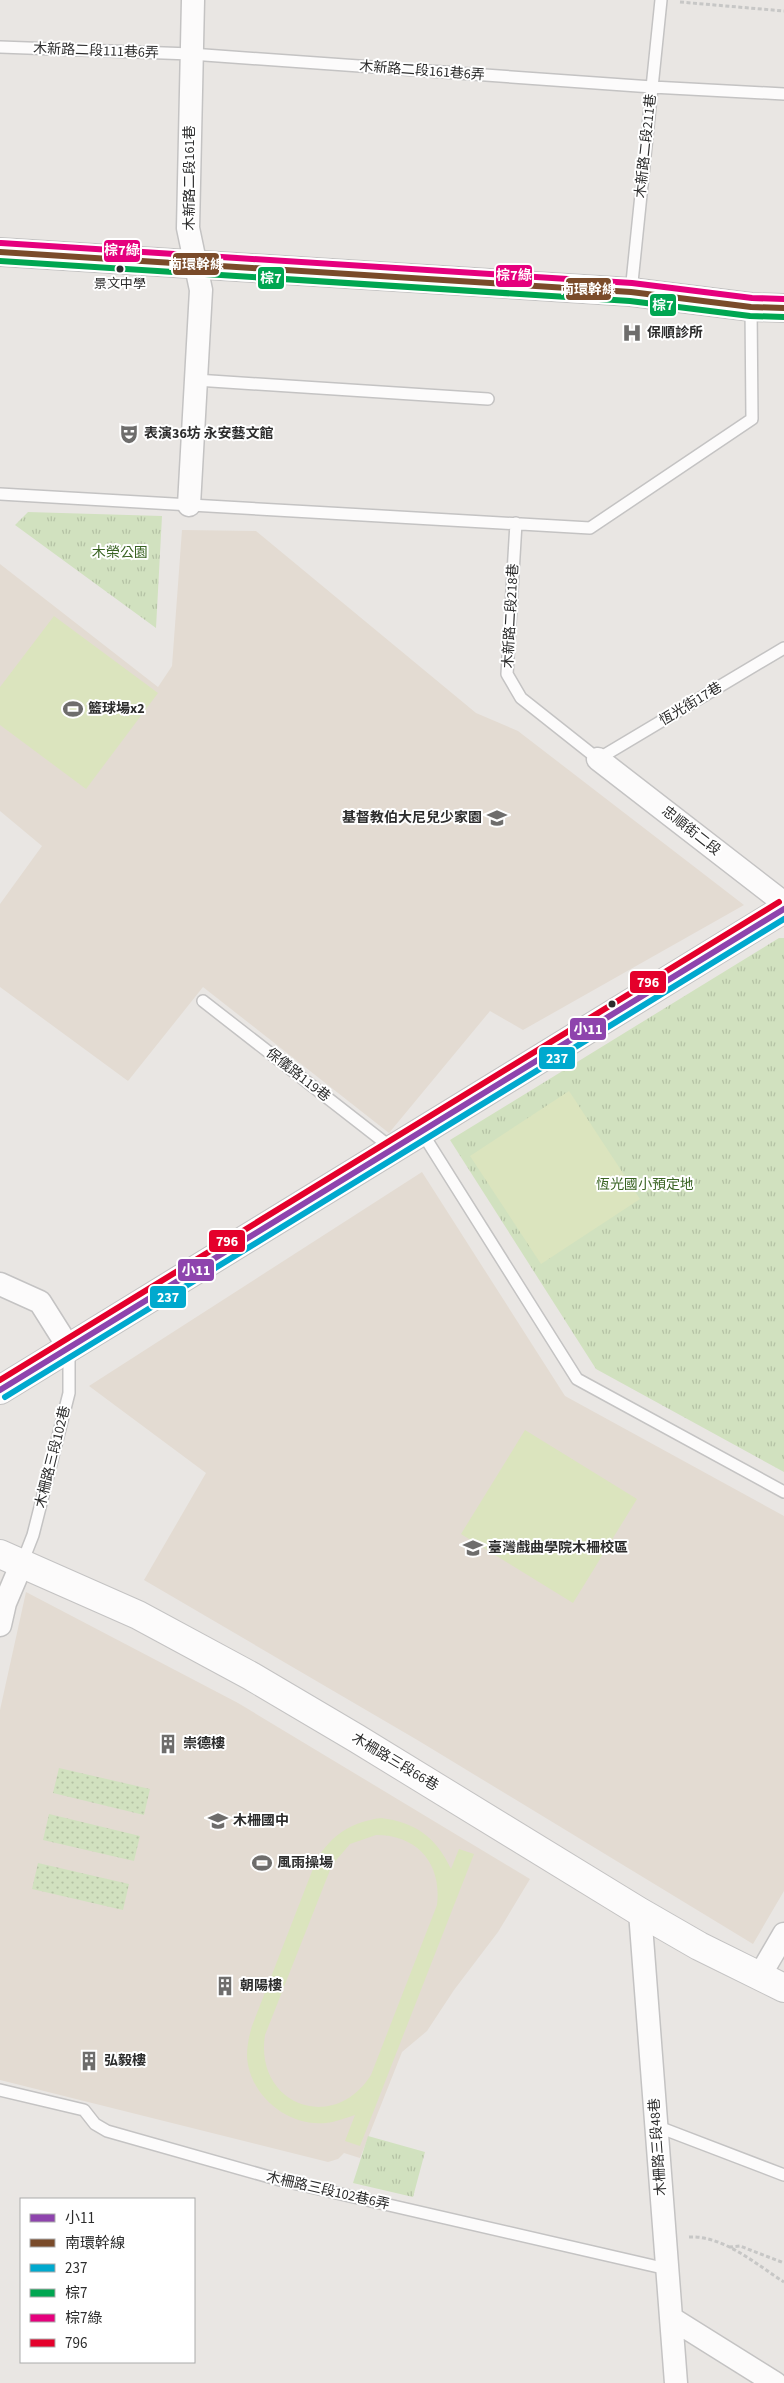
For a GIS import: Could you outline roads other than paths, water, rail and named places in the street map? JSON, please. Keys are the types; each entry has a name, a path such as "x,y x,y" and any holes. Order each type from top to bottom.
{"street":[{"name":"木新路二段161巷","path":"189,505 201,290 194,264 188,228 192,0"},
{"path":"0,252 631,292 784,308"},
{"name":"忠順街二段","path":"598,759 784,903"},
{"path":"0,1390 784,908"},
{"path":"0,1284 40,1302 68,1348"},
{"name":"木柵路三段102巷","path":"0,1625 11,1558"},
{"name":"木柵路三段66巷","path":"11,1558 138,1615 251,1676 640,1912 699,1946 784,1988"},
{"name":"木柵路三段48巷","path":"640,1912 676,2383"},
{"path":"759,1977 784,1934"},
{"path":"671,2318 775,2383"}],"lane":[{"name":"木新路二段211巷","path":"631,292 661,0"},
{"name":"木新路二段111巷6弄","path":"0,47 191,54"},
{"name":"木新路二段161巷6弄","path":"191,54 652,87 784,94"},
{"path":"0,494 590,528 752,418 751,306"},
{"path":"196,380 488,399"},
{"name":"木新路二段218巷","path":"516,523 507,674 522,698 598,759"},
{"name":"恆光街17巷","path":"598,759 784,648"},
{"name":"保儀路119巷","path":"203,1001 393,1149"},
{"path":"421,1131 577,1379 784,1492"},
{"name":"木柵路三段102巷","path":"11,1558 33,1535 69,1392 68,1348"},
{"name":"木柵路三段102巷6弄","path":"0,2090 84,2110 95,2124 107,2131 280,2180 667,2269"},
{"path":"656,2126 784,2175"}],"place":[{"name":"景文中學","path":"120,269"},
{"name":"保順診所","path":"632,333"},
{"name":"表演36坊 永安藝文館","path":"129,434"},
{"name":"籃球場x2","path":"73,709"},
{"name":"基督教伯大尼兒少家園","path":"497,818"},
{"name":"臺灣戲曲學院木柵校區","path":"473,1548"},
{"name":"崇德樓","path":"168,1744"},
{"name":"木柵國中","path":"218,1821"},
{"name":"風雨操場","path":"262,1863"},
{"name":"朝陽樓","path":"225,1986"},
{"name":"弘毅樓","path":"89,2061"}],"park label":[{"name":"木榮公園","path":"120,553"},
{"name":"恆光國小預定地","path":"645,1185"}]}
